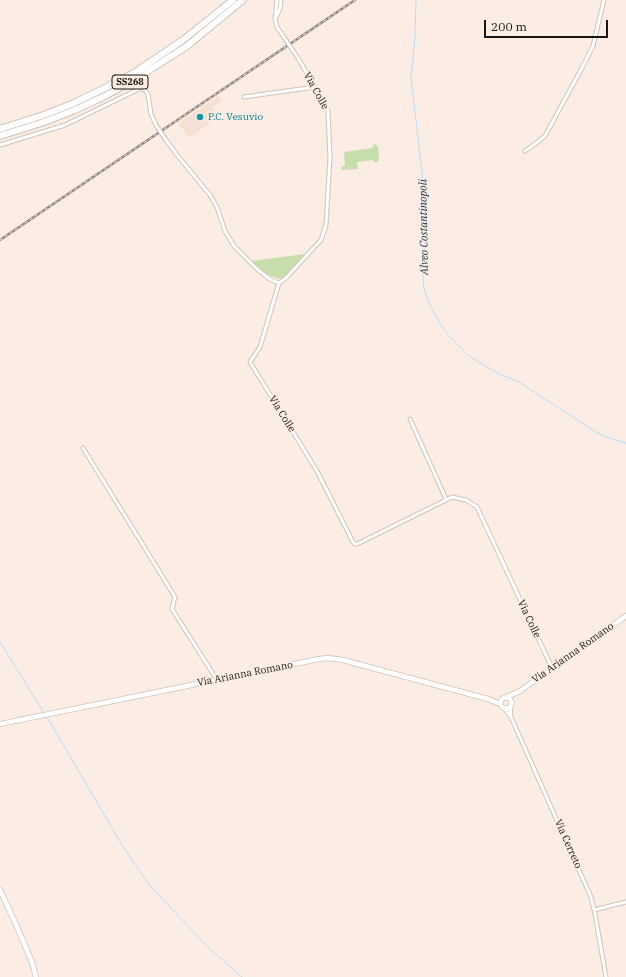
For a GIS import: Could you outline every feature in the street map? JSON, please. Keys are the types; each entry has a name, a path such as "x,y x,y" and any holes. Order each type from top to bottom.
{"highway":[{"name":"SS268","path":"0,129 72,104 134,72 183,40 233,0"},
{"name":"SS268","path":"0,136 44,122 106,96 187,46 243,0"}],"street":[{"name":"Via Colle","path":"277,0 275,19 277,27 327,106 329,116 329,180 326,225 324,235 321,240 286,278 279,283 260,346 250,362 317,471 353,542 357,544 452,497 460,498 477,507 552,668"},
{"path":"275,19 280,9 282,0"},
{"path":"524,151 545,136 583,66 593,46 604,0"},
{"path":"244,97 315,86"},
{"path":"0,145 65,125 141,88 148,95 151,114 156,125 177,155 210,195 225,231 234,246 258,270 271,280 279,283"},
{"path":"410,419 446,499"},
{"path":"84,448 175,597 172,609 217,680"},
{"name":"Via Arianna Romano","path":"488,699 505,698 520,691 626,616"},
{"name":"Via Arianna Romano","path":"0,724 328,658 342,660 488,699 502,706"},
{"name":"Via Arianna Romano","path":"511,705 520,691"},
{"path":"505,698 510,699 511,705 507,708 502,706 501,701 505,698"},
{"name":"Via Cerreto","path":"511,705 511,717"},
{"name":"Via Cerreto","path":"502,706 511,717 591,897 606,977"},
{"path":"0,890 32,962 36,977"},
{"path":"594,910 626,902"}],"shaded area":[{"name":"P.C. Vesuvio","path":"219,96 222,101 212,107 219,117 189,138 178,123"}],"green space":[{"path":"374,144 378,146 378,162 374,162 373,160 357,162 358,169 342,170 341,167 345,165 344,152 372,148"},
{"path":"305,254 287,275 280,279 268,275 251,261"}],"waterway":[{"name":"Alveo Costantinopoli","path":"416,0 415,37 411,78 425,197 422,265 424,288 429,303 448,335 469,356 497,373 519,382 596,432 626,443"},
{"path":"0,642 44,713"},
{"path":"47,717 122,845 150,886 208,947 242,977"}],"railway":[{"path":"0,240 355,0"}],"place":[{"name":"P.C. Vesuvio","path":"200,117"}]}
